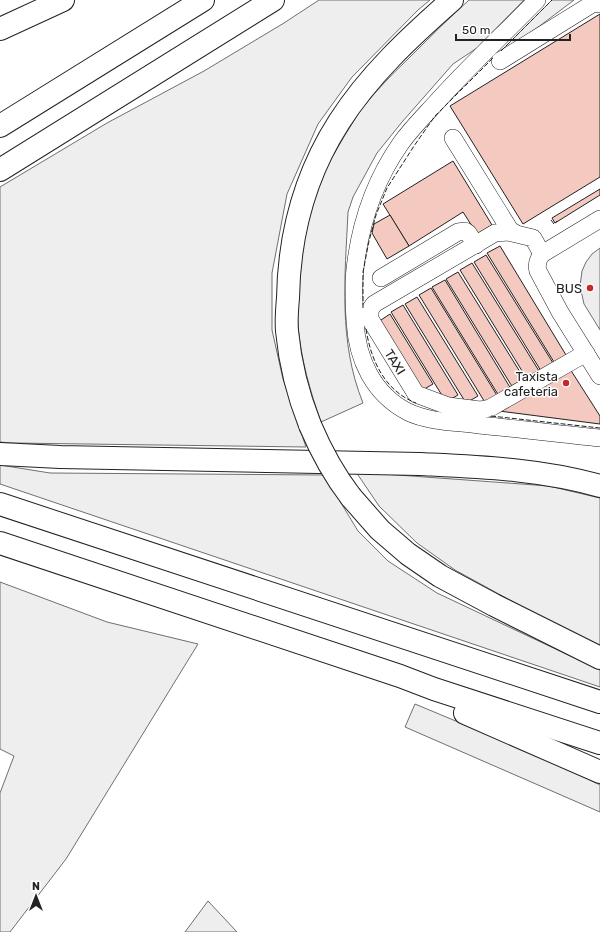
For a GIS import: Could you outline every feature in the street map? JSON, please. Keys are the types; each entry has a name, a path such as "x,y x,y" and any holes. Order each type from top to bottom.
{"highway":[{"path":"0,29 63,0"},
{"path":"0,126 203,0"},
{"path":"0,170 273,0"},
{"path":"452,0 417,31 381,67 357,97 338,123 321,154 307,185 296,224 290,256 287,329 291,360 302,405 318,444 330,468 351,497 380,530 408,554 440,576 600,658"},
{"path":"0,454 60,457 467,466 517,470 556,476 600,486"},
{"path":"0,504 600,702"},
{"path":"0,543 400,676 434,690 600,743"},
{"path":"434,690 451,707 600,772"}],"street":[{"path":"537,0 448,89 416,125 391,159 373,196 361,233 355,270 354,297 356,328 360,352 378,389 387,398 410,413 452,422 600,438"},
{"path":"500,61 592,4 600,4"},
{"path":"453,138 510,230 533,238 542,254"},
{"path":"600,219 542,254 537,261 538,271 560,312 600,376"},
{"path":"381,278 458,232 465,231 476,244"},
{"name":"TAXI","path":"515,233 496,233 374,304 370,310 370,319 372,324 416,394 448,406 480,410 490,408 586,352"}],"shaded area":[{"path":"319,0 430,0 418,10 352,77 318,124 287,194 272,273 272,330 283,379 306,447 0,442 0,187 107,123 204,71"},
{"path":"469,0 524,0 477,48 453,64 402,122 377,153 353,197 348,212 345,285 346,332 355,380 363,403 321,422 304,363 299,338 297,309 301,253 313,199 328,165 363,107 396,70"},
{"path":"552,0 574,0 496,56"},
{"name":"BUS","path":"600,248 600,330 584,304 580,286 582,271 586,262 592,254"},
{"path":"0,465 50,473 324,475 358,531 388,561 437,593 600,670 600,687 0,484"},
{"path":"356,472 549,486 600,498 600,647 557,626 455,570 417,543 379,506"},
{"path":"0,582 107,622 198,644 66,859 10,932 0,932 0,793 14,756 0,749"},
{"path":"415,704 561,765 600,785 600,812 405,727"},
{"path":"208,901 237,932 185,932"}],"building":[{"path":"600,14 600,177 523,224 450,106"},
{"path":"453,161 492,225 477,234 463,212 409,246 383,204"},
{"path":"600,189 600,195 555,223 552,218"},
{"path":"390,215 409,246 387,259 372,233 374,224"},
{"path":"500,246 566,355 554,362 487,253"},
{"path":"486,255 553,363 541,371 474,262"},
{"path":"472,263 539,371 527,379 460,270"},
{"path":"458,272 525,380 513,388 446,279"},
{"path":"445,280 511,389 499,396 432,287"},
{"path":"431,288 498,397 486,404 419,295"},
{"path":"417,297 478,396 466,403 405,304"},
{"path":"403,305 458,395 446,402 391,312"},
{"path":"390,314 433,384 421,391 378,322"},
{"path":"570,369 600,416 600,424 499,411"}],"fence":[{"path":"501,51 552,0"},
{"path":"363,308 363,272 369,241 376,215 387,188 435,116 493,58"},
{"path":"551,220 554,224 557,221"},
{"path":"366,329 368,341 381,374 396,391 405,398 416,403"},
{"path":"491,416 600,428"}],"place":[{"name":"BUS","path":"590,288"},
{"name":"Taxista cafeteria","path":"566,383"}]}
